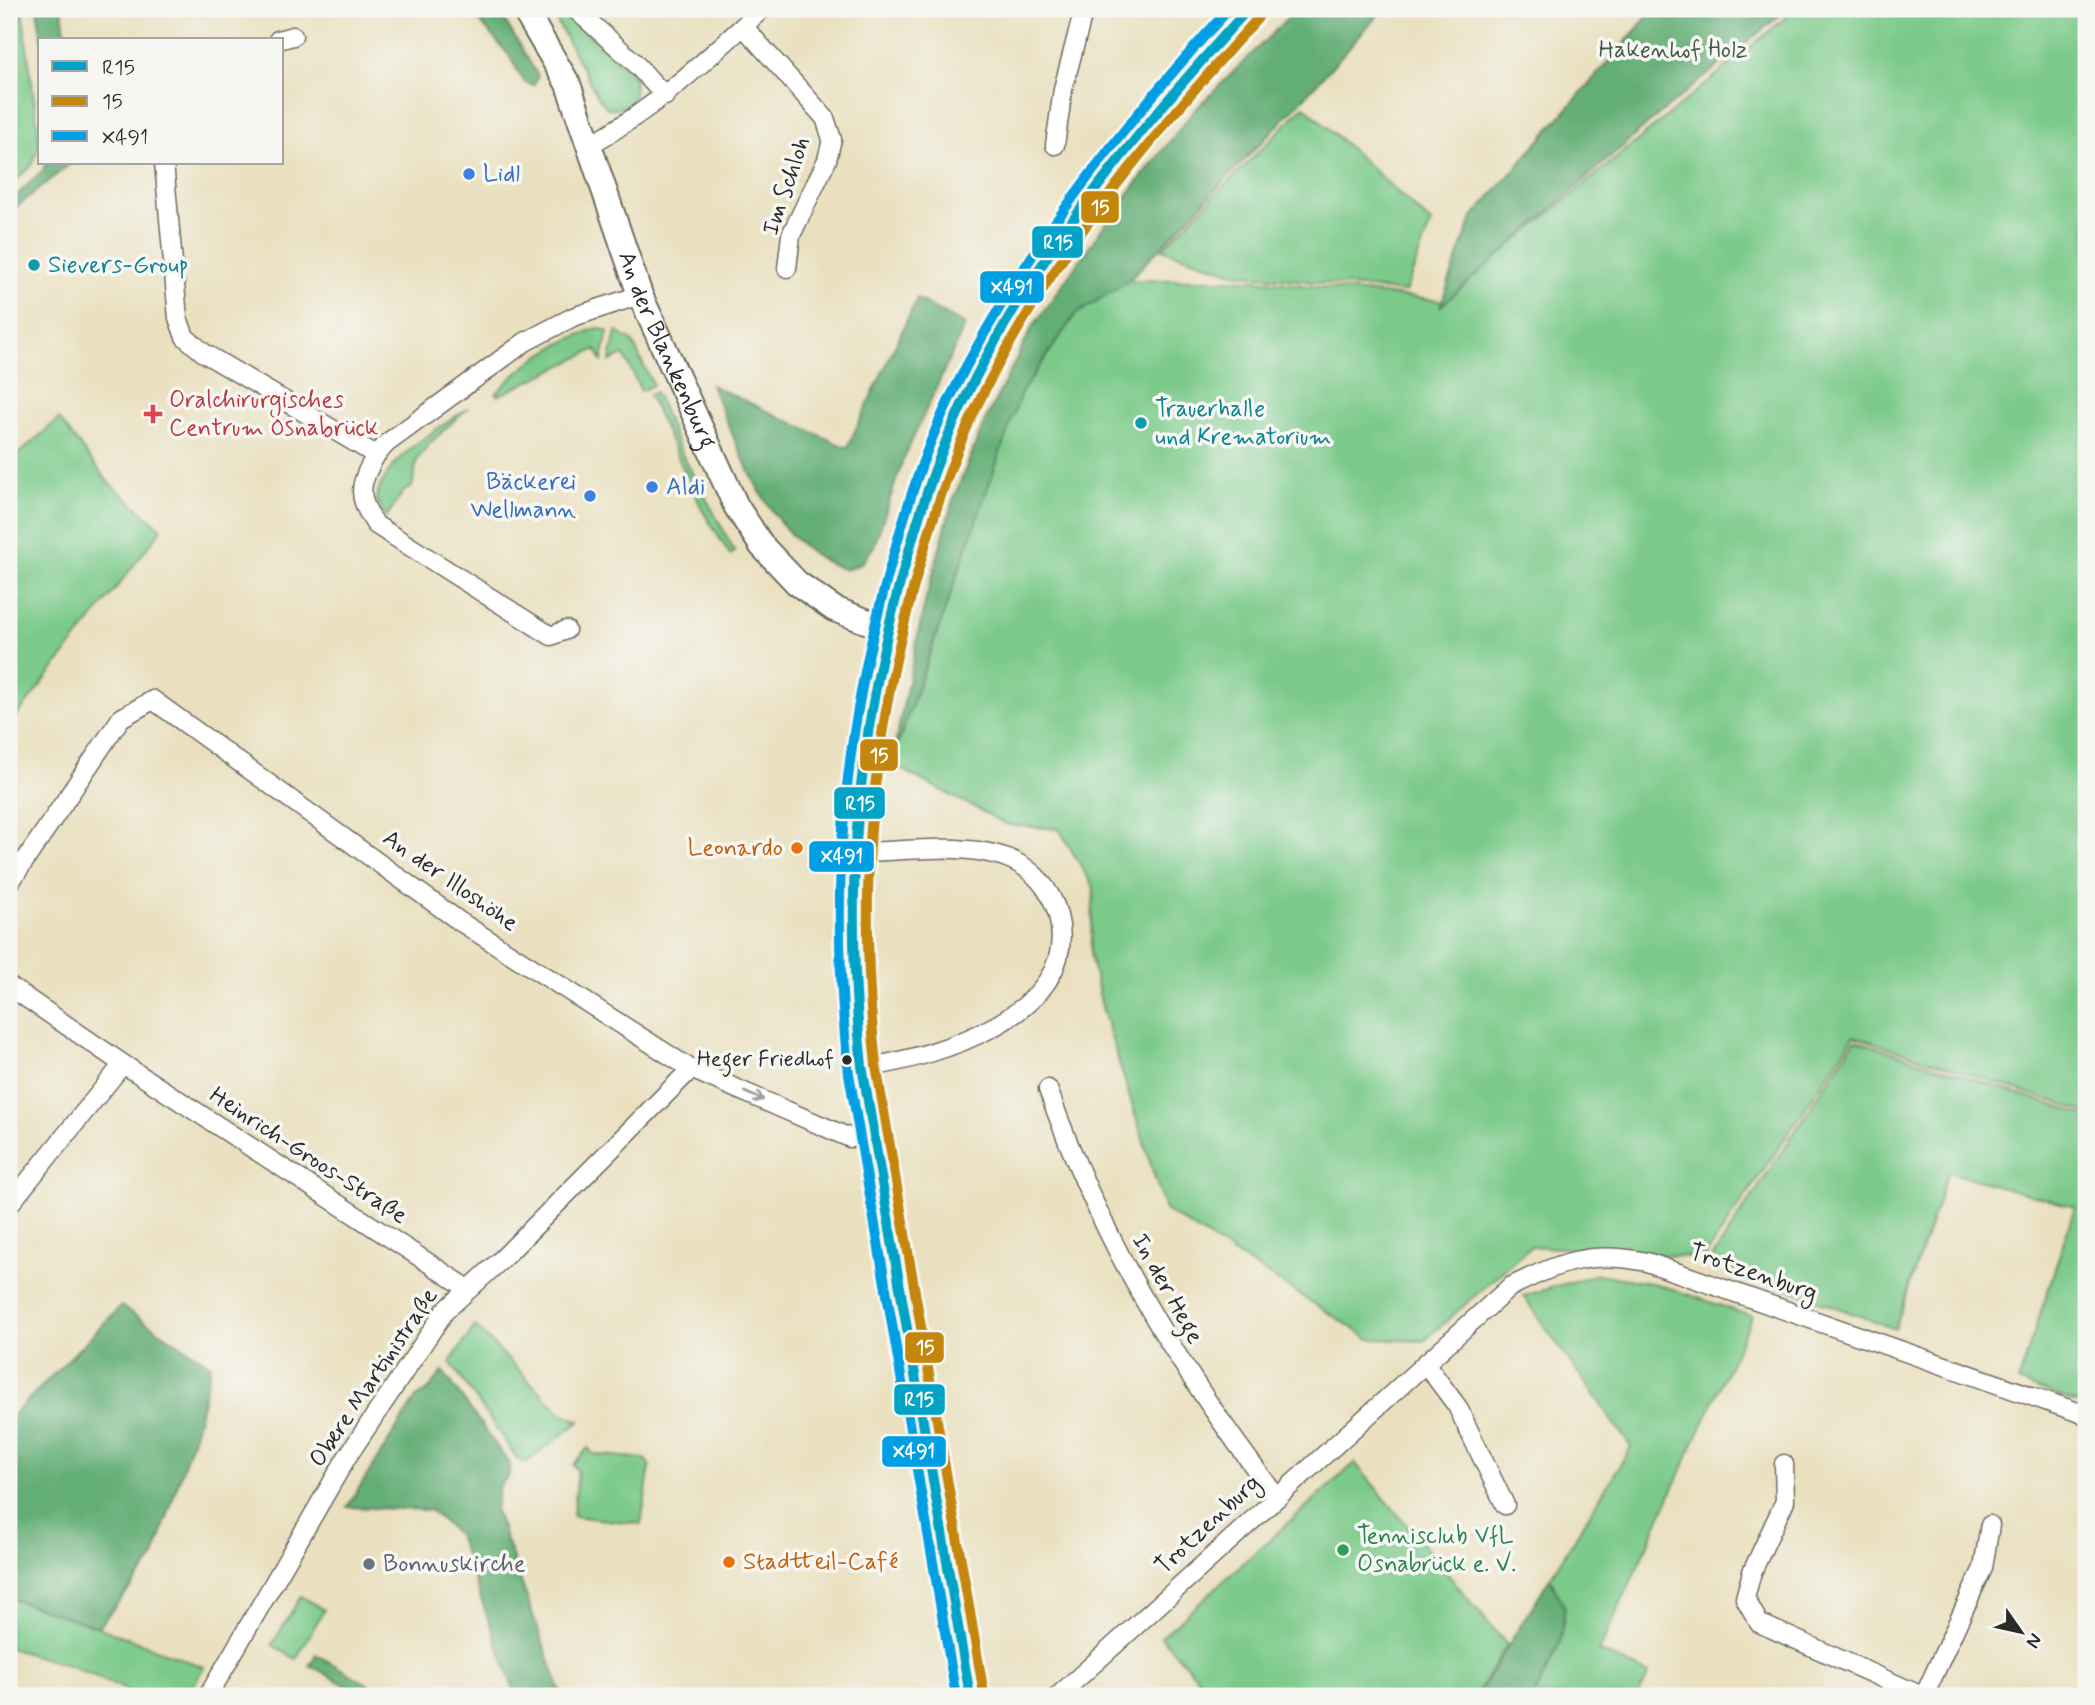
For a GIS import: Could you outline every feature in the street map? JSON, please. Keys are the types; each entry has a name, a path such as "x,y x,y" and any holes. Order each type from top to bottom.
{"street":[{"name":"An der Blankenburg","path":"524,9 568,84 591,144 640,295 718,471 762,546 797,583 834,609 887,629"},
{"path":"575,9 633,61 665,96"},
{"path":"591,144 627,125 665,96 762,9"},
{"path":"1055,145 1063,89 1084,9"},
{"path":"970,1696 863,1068 852,935 853,853 868,719 887,629 924,498 962,407 1007,323 1053,250 1134,138 1248,9"},
{"name":"Im Schloh","path":"743,26 825,118 832,139 827,160 791,235 787,268"},
{"path":"164,164 176,304 186,337 204,353 376,455"},
{"path":"566,630 551,636 376,525 363,508 361,489 376,455 387,443 525,342 573,317 640,295"},
{"name":"An der Illoshöhe","path":"9,884 121,718 153,699 459,921 691,1069 850,1138 873,1136"},
{"path":"853,853 968,851 1004,857 1019,863 1039,878 1050,893 1060,925 1056,960 1048,980 1034,1000 1015,1015 921,1055 863,1068"},
{"name":"Heinrich-Groos-Straße","path":"9,986 123,1065 467,1288"},
{"path":"9,1205 123,1065"},
{"name":"Obere Martinistraße","path":"208,1696 347,1457 445,1311 467,1288 501,1260 691,1069"},
{"name":"In der Hege","path":"1048,1089 1091,1201 1145,1303 1215,1416 1276,1496"},
{"name":"Trotzenburg","path":"1058,1696 1510,1287 1559,1263 1614,1255 1647,1262 2086,1415"},
{"path":"1425,1363 1457,1406 1505,1505"},
{"path":"1784,1464 1784,1501 1752,1572 1745,1598 1759,1622 1923,1696 1983,1568 1990,1525"}],"green space":[{"path":"9,9 22,9 38,129 38,149 32,165 9,187"},
{"path":"37,9 62,9 66,38 42,38"},
{"path":"469,9 498,9 538,76 534,85 525,83 508,54"},
{"path":"1297,9 1383,9 1303,99 1129,280 1075,315 1021,393 891,764 924,606 953,500 985,421 1032,328 1110,217 1193,112"},
{"name":"Hakenhof Holz","path":"1654,9 1788,9 1657,116 1440,307 1472,218"},
{"path":"1796,9 2086,9 2086,1112 1854,1036 1704,1258 1531,1246 1424,1341 1370,1339 1165,1210 1103,1011 1090,954 1094,888 1059,829 1008,825 891,764 1021,393 1075,315 1129,280 1255,280 1444,301"},
{"path":"562,11 634,76 633,97 626,105 607,108 598,97 554,16"},
{"path":"1304,106 1431,223 1405,292 1233,273 1162,249"},
{"path":"46,164 70,164 9,213 9,203 43,170"},
{"path":"917,299 965,325 903,460 874,546 862,563 846,570 819,558 797,540 778,519 747,467 711,385 847,448"},
{"path":"598,328 608,331 602,361 596,349 498,396 496,394 518,372 542,354 569,339"},
{"path":"616,331 632,341 653,385 641,391 624,355 610,361"},
{"path":"655,392 683,456 735,552 730,555 704,513 649,395"},
{"path":"468,408 431,442 417,460 412,487 404,491 386,517 376,499 390,470 413,446"},
{"path":"59,419 109,483 162,529 9,726 9,462"},
{"path":"1855,1040 2086,1116 2086,1406 2018,1382 2075,1207 1948,1172 1895,1329 1710,1261"},
{"path":"1598,1274 1657,1284 1752,1316 1599,1651 1649,1674 1638,1696 1477,1696 1631,1447 1523,1296"},
{"path":"121,1306 211,1365 197,1425 153,1560 98,1627 9,1598 9,1419"},
{"path":"475,1326 561,1413 580,1421 526,1463 519,1461 450,1362"},
{"path":"443,1371 510,1465 509,1475 500,1485 495,1509 562,1696 516,1696 458,1535 430,1510 347,1507 416,1398 429,1389"},
{"path":"588,1448 593,1454 645,1459 650,1466 641,1524 573,1516 578,1472 573,1464"},
{"name":"Tennisclub VfL Osnabrück e. V.","path":"1355,1463 1507,1645 1475,1696 1214,1696 1161,1637"},
{"path":"1550,1578 1565,1608 1560,1642 1534,1696 1477,1696"},
{"path":"301,1596 324,1610 296,1659 272,1645"},
{"path":"9,1598 98,1627 204,1667 187,1696 140,1696 74,1667 9,1648"},
{"path":"316,1654 369,1685 363,1695 310,1665"}],"transit line":[{"name":"X491","path":"956,1696 848,1068 840,944 840,884 849,767 858,708 885,586 913,490 940,420 978,345 1008,293 1076,194 1150,99 1229,9"},
{"name":"R15","path":"970,1696 862,1066 854,944 854,885 857,827 872,710 898,590 925,497 951,429 989,352 1020,299 1090,197 1167,101 1248,9"},
{"name":"15","path":"984,1694 876,1065 868,943 868,885 871,827 886,712 912,593 939,501 964,434 1002,358 1033,305 1101,205 1177,110 1258,18"}],"place":[{"name":"Lidl","path":"469,174"},
{"name":"Sievers-Group","path":"34,265"},
{"name":"Oralchirurgisches Centrum Osnabrück","path":"153,414"},
{"name":"Trauerhalle und Krematorium","path":"1141,423"},
{"name":"Aldi","path":"652,487"},
{"name":"Bäckerei Wellmann","path":"590,496"},
{"name":"Leonardo","path":"797,848"},
{"name":"Heger Friedhof","path":"847,1060"},
{"name":"Tennisclub VfL Osnabrück e. V.","path":"1343,1550"},
{"name":"Stadtteil-Café","path":"729,1562"},
{"name":"Bonnuskirche","path":"369,1564"}]}
